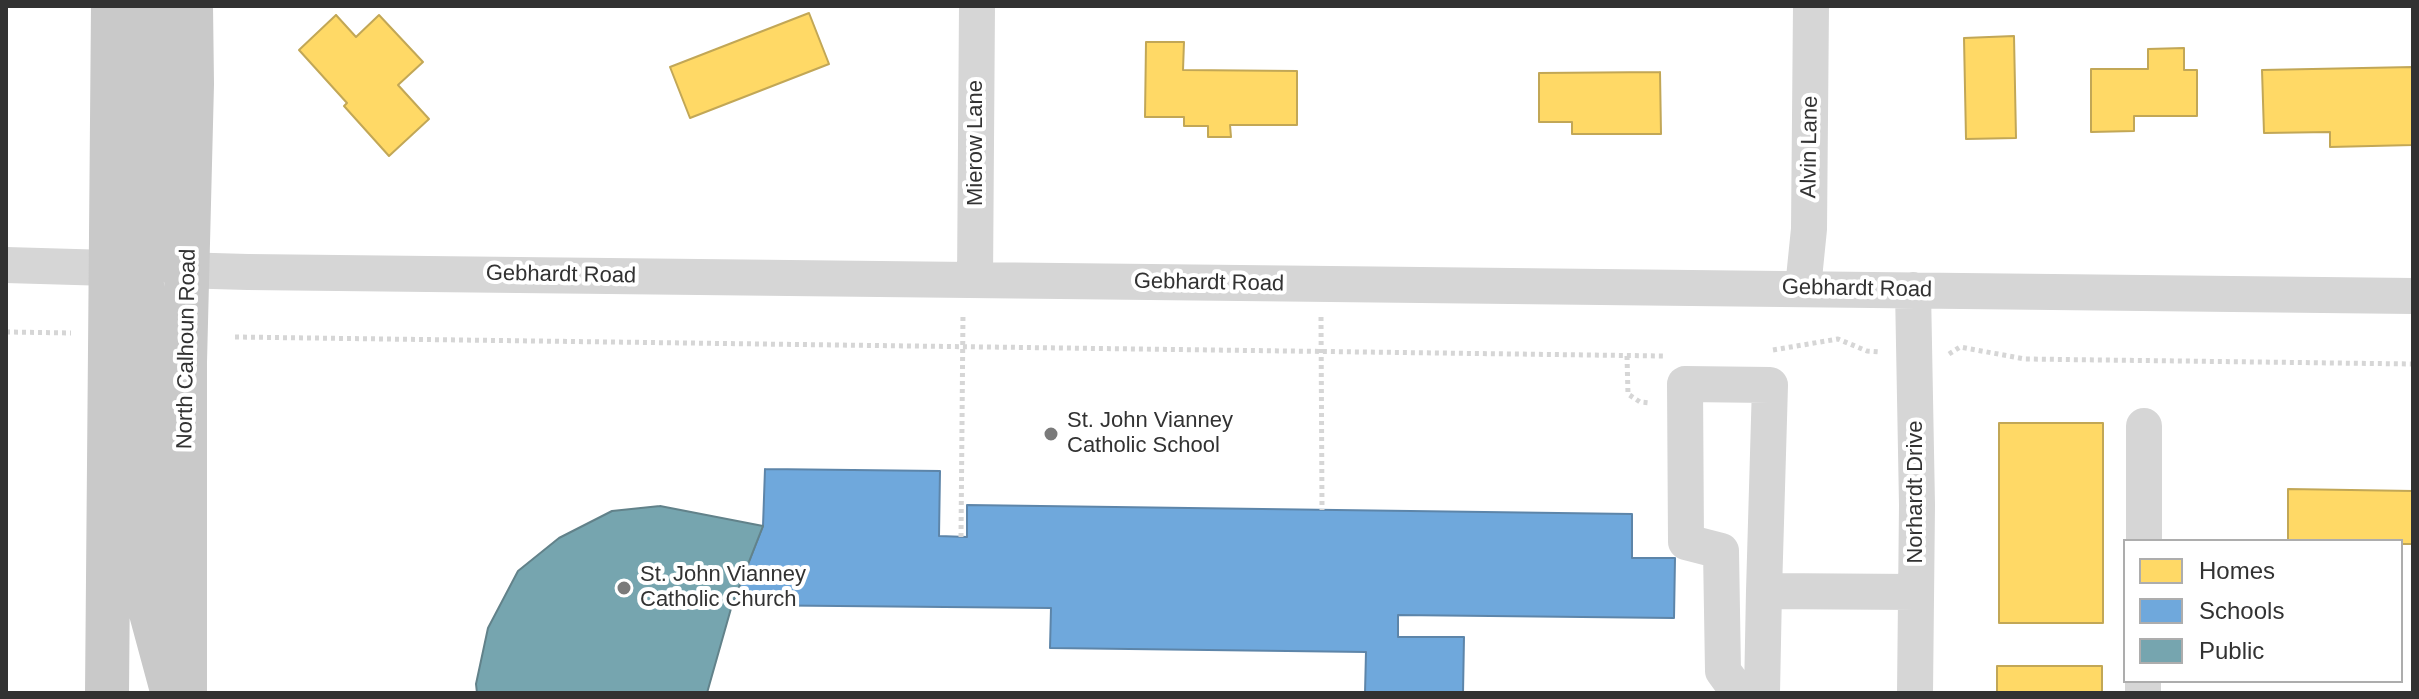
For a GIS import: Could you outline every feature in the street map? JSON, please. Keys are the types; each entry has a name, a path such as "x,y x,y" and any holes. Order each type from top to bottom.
{"main road":[{"path":"107,693 113,6"},
{"path":"151,6 149,243 153,250 187,270"},
{"name":"North Calhoun Road","path":"185,693 191,6"},
{"path":"112,266 140,280 148,307 151,335 151,613 172,693"}],"street":[{"name":"Mierow Lane","path":"970,280 977,6"},
{"name":"Alvin Lane","path":"1803,288 1809,229 1811,6"},
{"name":"Gebhardt Road","path":"6,265 187,270 2413,296"},
{"name":"Norhardt Drive","path":"1913,290 1916,355 1915,693"},
{"path":"1739,693 1723,671 1721,551 1686,542 1685,384 1770,385 1762,693"},
{"path":"2144,426 2144,539"},
{"path":"1764,591 1916,592"}],"path":[{"path":"961,537 963,348 970,280"},
{"path":"1321,284 1322,510"},
{"path":"6,332 71,333"},
{"path":"235,337 1675,356"},
{"path":"1766,351 1838,339 1867,351 1944,357 1960,347 2025,359 2413,364"},
{"path":"1627,356 1628,394 1640,402 1685,404"}],"building: Homes":[{"path":"809,13 829,64 690,118 670,67"},
{"path":"336,15 356,37 379,15 423,62 398,85 429,119 389,156 299,50"},
{"path":"2014,36 2016,138 1966,139 1964,38"},
{"path":"1146,42 1184,42 1183,70 1297,71 1297,125 1230,125 1231,137 1208,137 1208,126 1184,126 1184,117 1145,117"},
{"path":"2184,48 2184,70 2197,70 2197,116 2134,116 2134,131 2091,132 2091,69 2148,69 2148,49"},
{"path":"2413,67 2413,145 2330,147 2330,132 2264,133 2262,70"},
{"path":"1660,72 1661,134 1572,134 1572,122 1539,122 1539,73"},
{"path":"1999,423 2103,423 2103,623 1999,623"},
{"path":"2288,489 2413,491 2413,544 2403,544 2403,539 2288,539"},
{"path":"1997,666 2102,666 2102,693 1997,693"}],"building: Schools":[{"path":"765,469 940,471 939,536 967,537 967,505 1632,514 1632,558 1675,558 1674,618 1398,615 1398,637 1464,637 1463,693 1365,693 1366,652 1050,648 1051,608 732,605 763,526"}],"building: Public":[{"name":"St. John Vianney Catholic Church","path":"660,506 763,526 732,605 707,693 477,693 476,684 488,628 518,571 559,538 612,511"}],"place":[{"name":"St. John Vianney Catholic School","path":"1051,434"},
{"name":"St. John Vianney Catholic Church","path":"624,588"}]}
